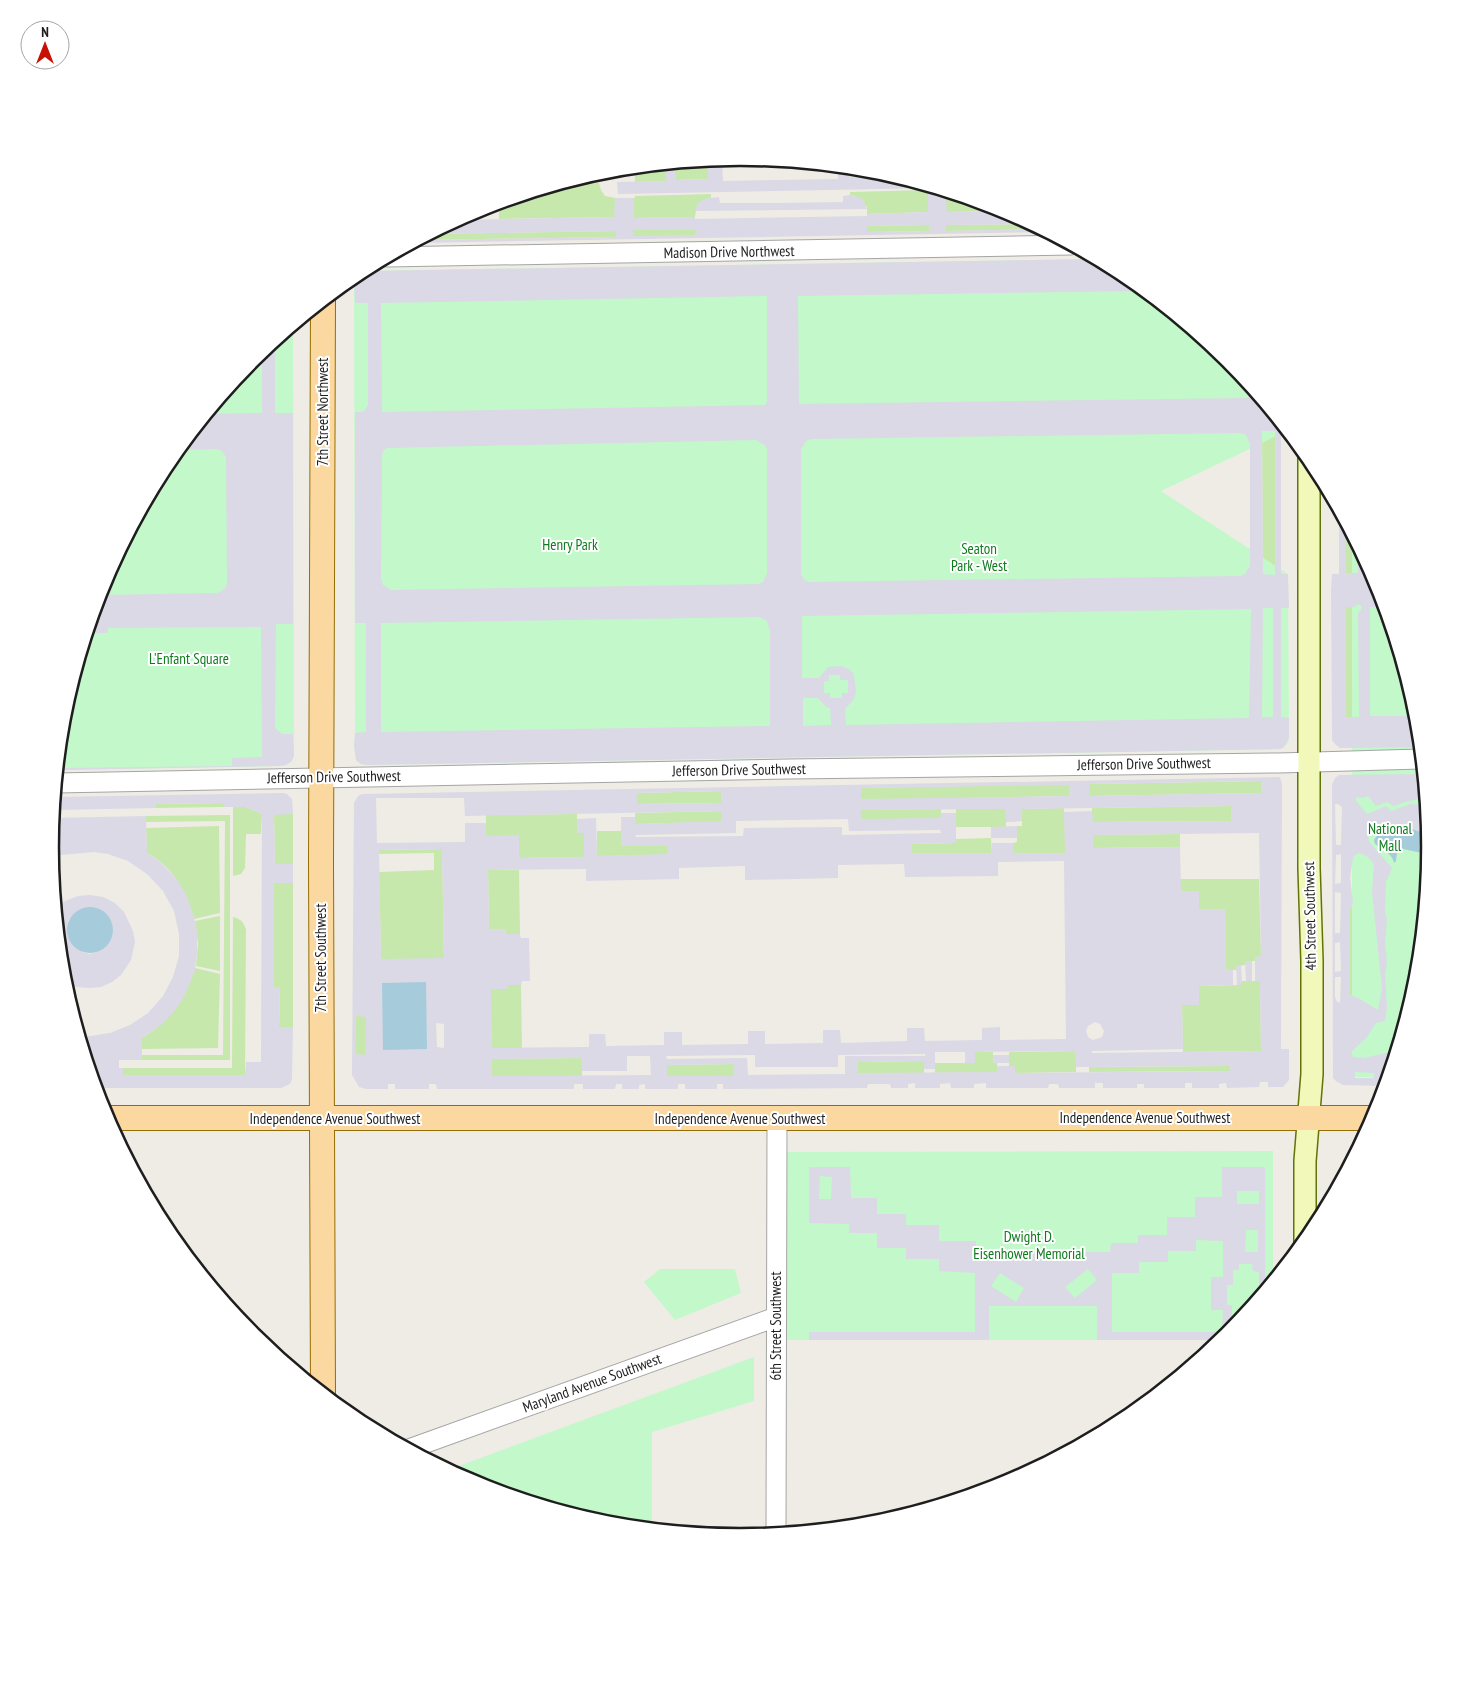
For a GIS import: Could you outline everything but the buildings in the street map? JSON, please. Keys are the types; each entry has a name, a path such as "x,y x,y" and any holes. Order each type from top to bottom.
{"main road":[{"name":"7th Street Northwest","path":"322,309 322,523"},
{"name":"4th Street Southwest","path":"1304,1228 1304,1161 1312,1074 1312,961 1309,868 1309,474"},
{"name":"7th Street Southwest","path":"322,523 323,1385"},
{"name":"Independence Avenue Southwest","path":"116,1118 1364,1118"}],"street":[{"name":"Madison Drive Northwest","path":"399,257 1059,245"},
{"name":"Jefferson Drive Southwest","path":"62,783 1415,759"},
{"name":"6th Street Southwest","path":"776,1527 777,1119"},
{"name":"Maryland Avenue Southwest","path":"417,1446 776,1317"}],"green space":[{"path":"708,167 708,179 676,180 676,169"},
{"path":"666,170 667,181 635,182 635,175"},
{"path":"590,183 599,183 605,196 615,198 615,217 499,219 499,210 564,189"},
{"path":"920,190 928,193 929,212 867,214 867,207 855,196 850,195 850,192"},
{"path":"711,194 711,198 699,204 695,217 634,218 633,198 635,196"},
{"path":"946,198 984,211 946,212"},
{"path":"1015,224 1026,229 946,231 945,225"},
{"path":"929,225 929,231 867,232 867,226"},
{"path":"633,230 695,230 695,236 633,236"},
{"path":"616,231 617,237 432,240 444,234"},
{"path":"1084,259 1155,307 1189,335 1222,365 1281,434 1161,491 1288,574 1289,738 1287,744 1281,749 361,764 356,760 354,746 354,287 378,271"},
{"name":"L'Enfant Square","path":"293,333 294,756 288,764 279,766 64,770 72,714 95,628 129,546 150,506 200,432 228,398 258,365"},
{"path":"1262,431 1275,431 1275,575 1263,575"},
{"path":"1346,536 1358,562 1358,574 1346,573"},
{"name":"National Mall","path":"1352,548 1385,628 1408,714 1420,802 1421,847 1420,892 1415,936 1408,980 1398,1023 1381,1077 1352,1077"},
{"path":"1346,607 1354,607 1359,717 1346,717"},
{"path":"1262,781 1262,793 1089,796 1089,784"},
{"path":"1069,784 1069,796 861,800 861,788"},
{"path":"722,791 722,803 637,804 636,793"},
{"path":"224,803 224,807 156,808 156,804"},
{"path":"1232,806 1232,821 1092,822 1092,808"},
{"path":"233,807 246,807 262,814 261,834 246,834 245,868 241,874 233,876"},
{"path":"1064,808 1066,853 1013,853 1013,843 1017,842 1017,826 1022,826 1022,809"},
{"path":"941,809 941,818 861,820 861,810"},
{"path":"956,809 1006,809 1006,827 956,827"},
{"path":"722,811 722,822 635,824 635,813"},
{"path":"274,814 293,814 293,864 275,864"},
{"path":"577,814 577,833 584,833 584,857 519,858 486,836 486,815"},
{"path":"230,815 230,1060 142,1060 142,1055 223,1055 225,821 146,822 146,816"},
{"path":"219,826 220,913 194,919 178,881 164,865 147,853 146,828"},
{"path":"597,831 621,831 621,846 667,846 667,855 597,856"},
{"path":"1180,834 1180,847 1093,848 1093,835"},
{"path":"991,838 992,853 912,853 912,844 956,843 956,839"},
{"path":"442,849 444,959 381,959 379,872 434,870 434,853 379,854 379,850"},
{"path":"488,870 519,870 520,934 506,934 506,929 489,930"},
{"path":"1180,879 1259,879 1261,957 1255,957 1255,961 1246,961 1245,965 1237,966 1236,970 1226,970 1225,909 1199,909 1180,891"},
{"path":"274,883 293,883 293,1027 279,1027 280,988 274,987"},
{"path":"1353,902 1358,998 1350,995 1350,910"},
{"path":"220,916 220,971 196,966 198,944 195,921"},
{"path":"233,917 242,921 246,930 245,1075 123,1076 123,1068 232,1068"},
{"path":"195,968 220,974 218,1048 142,1049 142,1038 161,1024 175,1008"},
{"path":"1242,981 1260,981 1261,1051 1183,1052 1182,1005 1199,1005 1199,986 1241,985"},
{"path":"507,985 521,985 522,1048 492,1048 490,989 507,989"},
{"path":"356,1016 366,1016 366,1055 356,1055"},
{"path":"1076,1051 1076,1072 1015,1073 1015,1066 1009,1066 1009,1052"},
{"path":"975,1052 993,1052 993,1063 997,1063 997,1072 935,1073 935,1063 975,1063"},
{"path":"582,1058 582,1076 492,1076 492,1059"},
{"path":"924,1061 924,1073 858,1073 858,1062"},
{"path":"734,1064 734,1076 667,1076 666,1065"},
{"path":"1230,1066 1230,1071 1089,1072 1089,1067"},
{"name":"Dwight D. Eisenhower Memorial","path":"1273,1151 1273,1270 1252,1296 1210,1340 786,1340 784,1152"},
{"path":"660,1269 735,1269 741,1293 675,1320 644,1282"},
{"path":"754,1357 754,1401 652,1432 652,1522 607,1515 564,1505 521,1492 458,1466"}],"shaded area":[{"path":"722,166 723,181 838,179 838,173 913,188 618,194 617,182 666,181 666,170 676,169 676,180 708,179 708,167"},
{"path":"929,193 946,198 947,212 984,211 1015,224 946,225 946,231 1026,229 1033,232 426,243 432,240 616,237 616,231 444,234 475,220 614,217 615,198 633,198 634,218 695,217 695,219 867,216 867,214 928,212","holes":["929,225 929,231 867,232 867,226","633,230 695,230 695,235 633,236"]},
{"path":"850,195 863,200 867,209 695,211 698,203 704,199 719,197 720,203 780,203 843,202 843,196"},
{"path":"1084,259 1132,291 798,296 799,404 1248,398 1248,394 1281,433 1281,574 1288,574 1289,608 1281,608 1281,717 1289,718 1289,738 1281,749 361,764 356,760 354,746 355,733 366,732 366,623 355,623 355,412 363,412 368,405 368,303 355,303 354,286 378,271","holes":["767,296 767,401 765,405 382,412 381,303","1262,431 1275,431 1275,575 1263,574","1245,434 1250,443 1250,566 1245,574 1241,576 809,582 804,580 801,574 801,449 806,441 812,439","756,440 766,446 767,451 767,573 763,582 758,584 391,590 383,585 381,579 382,456 383,451 387,448","1263,608 1273,608 1273,717 1262,717","1251,609 1249,718 846,725 845,709 854,699 856,692 854,674 849,669 841,666 828,667 819,678 802,678 802,616","760,617 767,621 770,631 770,726 381,732 381,623","829,675 840,675 840,680 848,680 848,693 842,693 842,698 830,698 830,693 824,693 824,681 829,681","803,698 818,698 826,707 830,708 831,725 803,726"]},
{"path":"275,350 275,413 293,413 293,624 276,624 275,728 282,734 293,734 294,756 291,762 279,766 64,770 64,768 232,766 232,758 262,757 261,627 108,628 108,633 93,633 108,595 218,593 225,588 227,584 226,457 222,451 217,449 188,450 215,414 262,413 262,361"},
{"path":"1339,523 1346,536 1346,573 1358,573 1358,562 1377,607 1370,607 1370,716 1408,716 1413,747 1340,748 1332,740 1332,574 1339,574","holes":["1358,604 1362,606 1358,613 1359,717 1346,717 1346,608 1354,607"]},
{"path":"1417,774 1420,799 1394,806 1387,802 1376,806 1368,796 1356,798 1356,801 1367,814 1386,806 1391,811 1411,804 1420,805 1421,832 1409,828 1398,828 1380,831 1373,830 1367,835 1370,843 1392,868 1386,882 1385,911 1387,919 1385,943 1387,962 1385,976 1387,1007 1385,1021 1376,1023 1367,1037 1352,1051 1352,1054 1353,1057 1364,1058 1389,1052 1377,1086 1343,1085 1333,1078 1332,784 1339,775","holes":["1335,804 1342,807 1341,845 1336,845","1360,853 1368,857 1374,864 1372,892 1382,988 1378,1010 1350,995 1350,910 1353,902 1350,878 1353,858 1356,854","1341,854 1341,883 1335,884 1336,855","1335,892 1341,893 1340,933 1335,933","1340,942 1341,971 1335,972 1335,943","1335,977 1341,977 1340,1003 1337,1002 1335,997","1355,1072 1375,1073 1373,1078 1355,1078"]},
{"path":"1280,777 1282,784 1281,1049 1289,1049 1289,1080 1283,1087 1268,1087 1268,1082 1260,1082 1259,1087 1227,1088 1226,1083 1219,1084 1219,1088 1192,1088 1192,1083 1185,1083 1185,1088 1144,1088 1144,1084 1137,1084 1137,1088 1103,1088 1103,1083 1095,1083 1095,1088 1059,1088 1058,1084 1049,1084 1048,1088 986,1088 986,1083 974,1084 974,1088 951,1088 950,1083 940,1084 940,1088 915,1088 915,1083 908,1084 908,1088 891,1088 890,1084 868,1084 867,1088 723,1089 723,1084 717,1084 717,1089 685,1089 685,1084 678,1084 678,1089 645,1089 645,1084 639,1085 639,1089 622,1089 622,1084 616,1084 615,1089 583,1089 583,1084 574,1084 574,1089 437,1089 436,1084 429,1084 429,1089 395,1089 395,1084 388,1084 388,1089 366,1089 359,1087 352,1075 354,803 358,796 362,794","holes":["1261,781 1261,793 1089,796 1090,784","1069,785 1069,796 861,799 861,788","721,791 721,803 637,804 637,793","376,798 464,798 465,816 721,811 722,821 636,824 635,817 621,817 621,846 667,846 667,854 597,856 596,818 577,819 577,833 584,833 584,857 519,858 519,835 486,836 486,823 465,823 465,842 377,843","1231,806 1231,821 1093,822 1092,811 1064,812 1065,853 1014,853 1013,843 992,843 992,853 912,853 912,844 956,843 956,813 941,813 940,818 861,819 861,810 1005,809 1006,822 1022,821 1022,809","848,819 849,831 940,830 941,833 842,835 842,827 744,828 743,836 636,837 635,835 736,833 736,821","1259,833 1261,956 1255,957 1255,981 1260,981 1261,1051 1092,1053 1092,1051 1183,1049 1182,1005 1199,1005 1199,986 1233,985 1233,970 1226,969 1225,909 1199,909 1199,891 1181,891 1180,847 1093,848 1093,835","442,849 444,958 381,959 379,850","1064,861 1066,1039 1000,1040 1000,1027 982,1028 982,1040 925,1041 924,1028 907,1028 907,1041 841,1043 840,1030 823,1030 823,1043 765,1044 765,1031 748,1031 748,1044 682,1045 682,1032 664,1032 664,1045 606,1046 605,1034 589,1034 589,1047 492,1048 491,989 507,989 508,985 521,985 522,981 530,981 529,938 521,938 520,934 506,934 506,929 489,929 488,870 586,869 586,881 679,879 679,868 745,866 745,880 838,878 838,865 904,864 905,877 998,876 998,862","356,1016 366,1017 365,1055 356,1054","1095,1022 1100,1024 1104,1031 1102,1037 1093,1040 1088,1037 1086,1031 1088,1026","436,1023 444,1024 444,1048 437,1047","1075,1051 1076,1067 1230,1066 1230,1071 1015,1073 1015,1066 997,1066 997,1072 858,1073 858,1062 924,1061 924,1069 935,1069 935,1052 965,1052 965,1063 975,1063 975,1052","925,1054 925,1056 845,1056 845,1074 748,1075 747,1058 667,1059 666,1056 755,1055 755,1067 838,1067 838,1055","627,1056 650,1056 651,1075 492,1076 492,1059 581,1058 582,1071 627,1071","734,1064 733,1076 667,1076 667,1065"]},
{"path":"283,793 292,799 293,814 274,815 275,864 293,864 293,883 274,883 274,987 280,987 279,1027 293,1027 292,1079 290,1084 281,1088 103,1088 86,1036 110,1033 130,1025 148,1013 163,996 173,977 179,956 179,934 174,911 163,891 147,874 128,861 108,854 94,852 59,856 60,818 146,816 147,853 159,861 176,878 187,896 194,918 197,932 195,970 183,999 162,1024 142,1038 142,1060 119,1060 119,1068 123,1068 123,1075 245,1075 246,1062 261,1062 262,814 246,807 224,807 224,803 156,804 156,808 60,810 61,797"},
{"path":"1017,826 1017,838 991,838 991,827"},
{"path":"78,896 103,897 115,903 124,912 133,931 135,942 131,960 121,975 112,982 101,987 89,988 73,985 61,903","holes":["78,910 111,921 112,936 97,952 90,954 82,952 68,921"]},
{"path":"1245,961 1252,961 1252,981 1246,981"},
{"path":"1236,965 1241,965 1242,985 1237,985"},
{"path":"993,1055 1009,1055 1009,1063 993,1063"},
{"path":"809,1167 850,1167 851,1198 877,1198 877,1214 906,1214 906,1225 939,1225 939,1241 976,1241 976,1252 1110,1252 1111,1243 1138,1243 1138,1235 1167,1235 1167,1217 1195,1217 1195,1197 1222,1197 1222,1167 1265,1167 1265,1280 1259,1288 1259,1272 1253,1271 1252,1264 1239,1264 1239,1270 1233,1270 1233,1285 1227,1285 1227,1305 1232,1305 1232,1318 1222,1329 1223,1310 1211,1310 1211,1277 1223,1277 1223,1241 1196,1240 1196,1251 1168,1251 1168,1262 1139,1262 1139,1273 1112,1273 1112,1332 1219,1332 1210,1340 1097,1340 1097,1306 989,1306 989,1340 809,1340 809,1332 975,1332 975,1273 939,1271 939,1259 906,1259 906,1248 877,1248 877,1233 849,1233 849,1224 809,1223","holes":["820,1176 832,1177 831,1199 819,1199","1237,1191 1259,1191 1259,1204 1237,1204","1246,1230 1258,1230 1258,1252 1245,1252","1088,1269 1097,1280 1075,1298 1065,1287","1000,1273 1024,1288 1016,1302 991,1286"]}],"water":[{"path":"1388,828 1409,828 1421,832 1421,853 1403,849 1397,853 1394,863 1389,854 1375,844 1374,840 1380,831"},
{"path":"85,907 95,907 109,917 113,930 109,943 103,949 95,953 85,953 71,943 67,935 67,925 77,911"},
{"path":"426,982 427,1049 383,1050 382,983"}],"park label":[{"name":"Henry Park","path":"570,545"},
{"name":"Seaton Park - West","path":"979,558"}]}
